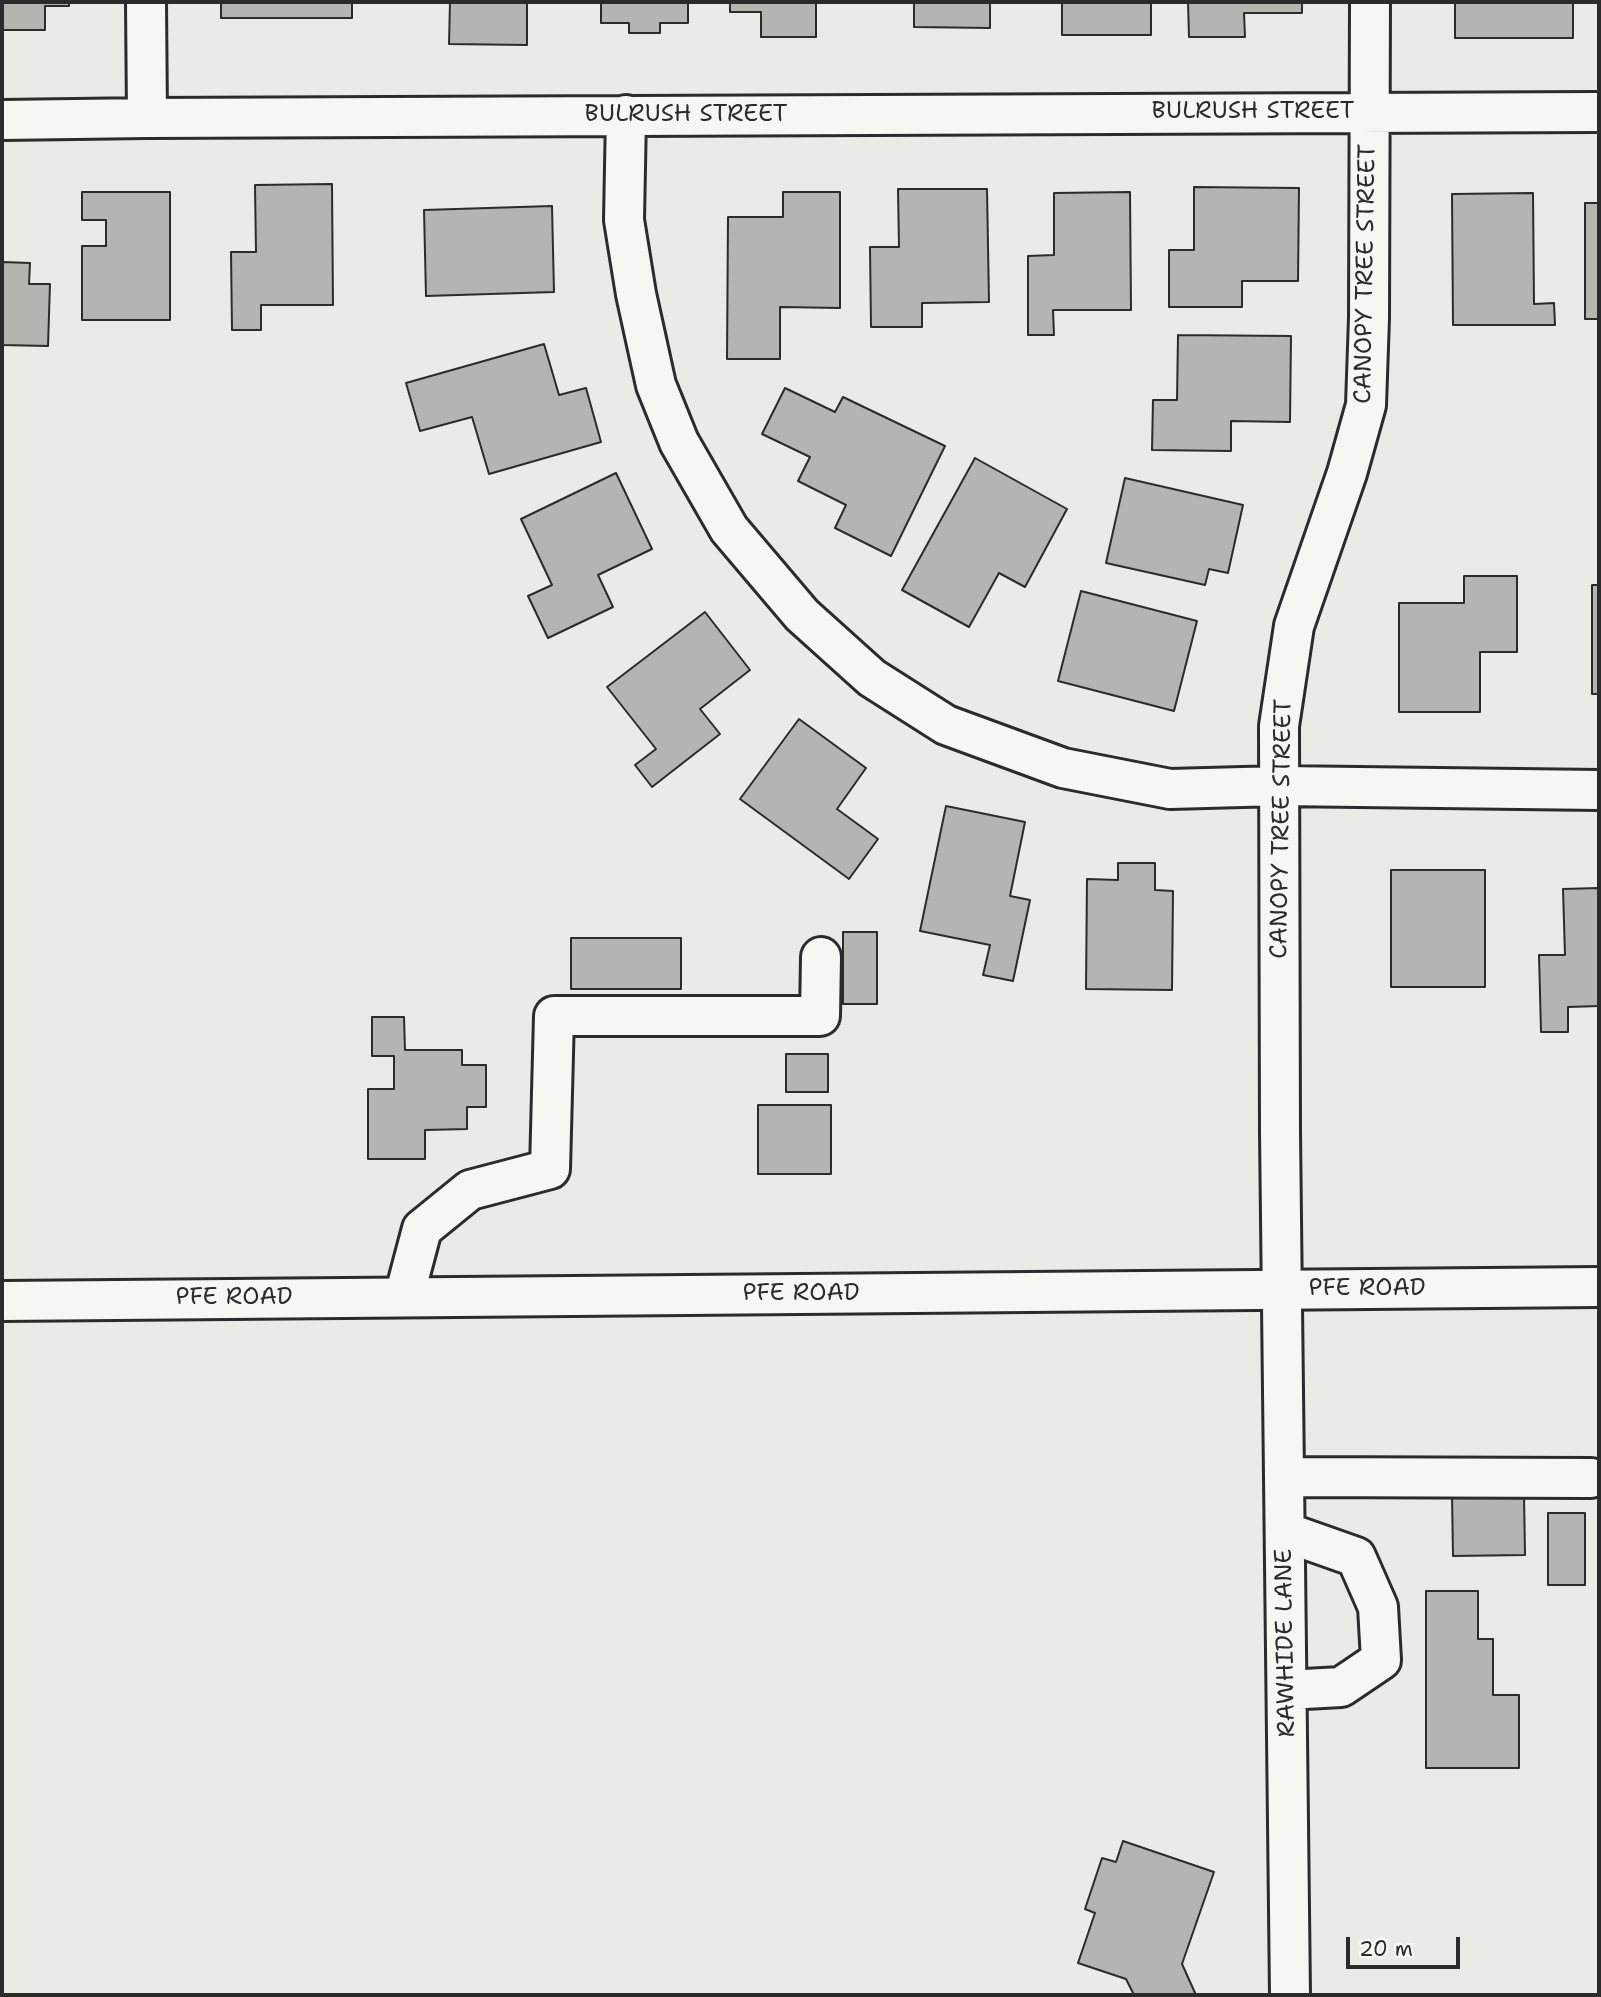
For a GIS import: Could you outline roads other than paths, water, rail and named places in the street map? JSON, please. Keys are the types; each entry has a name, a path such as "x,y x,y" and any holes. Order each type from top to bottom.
{"street":[{"path":"146,2 147,118"},
{"name":"CANOPY TREE STREET","path":"1283,1290 1279,726 1294,626 1347,473 1366,405 1369,318 1370,2"},
{"name":"BULRUSH STREET","path":"2,120 1370,111 1599,112"},
{"path":"626,115 624,220 636,294 656,385 679,442 729,529 802,615 872,678 946,725 1063,768 1170,789 1279,786 1599,790"},
{"path":"404,1297 422,1229 470,1190 550,1169 554,1016 820,1016 821,957"},
{"name":"PFE ROAD","path":"2,1301 1599,1287"},
{"name":"RAWHIDE LANE","path":"1283,1290 1290,1995"},
{"path":"1285,1477 1591,1478"},
{"path":"1285,1532 1356,1557 1378,1607 1381,1660 1341,1687 1287,1690"}]}
